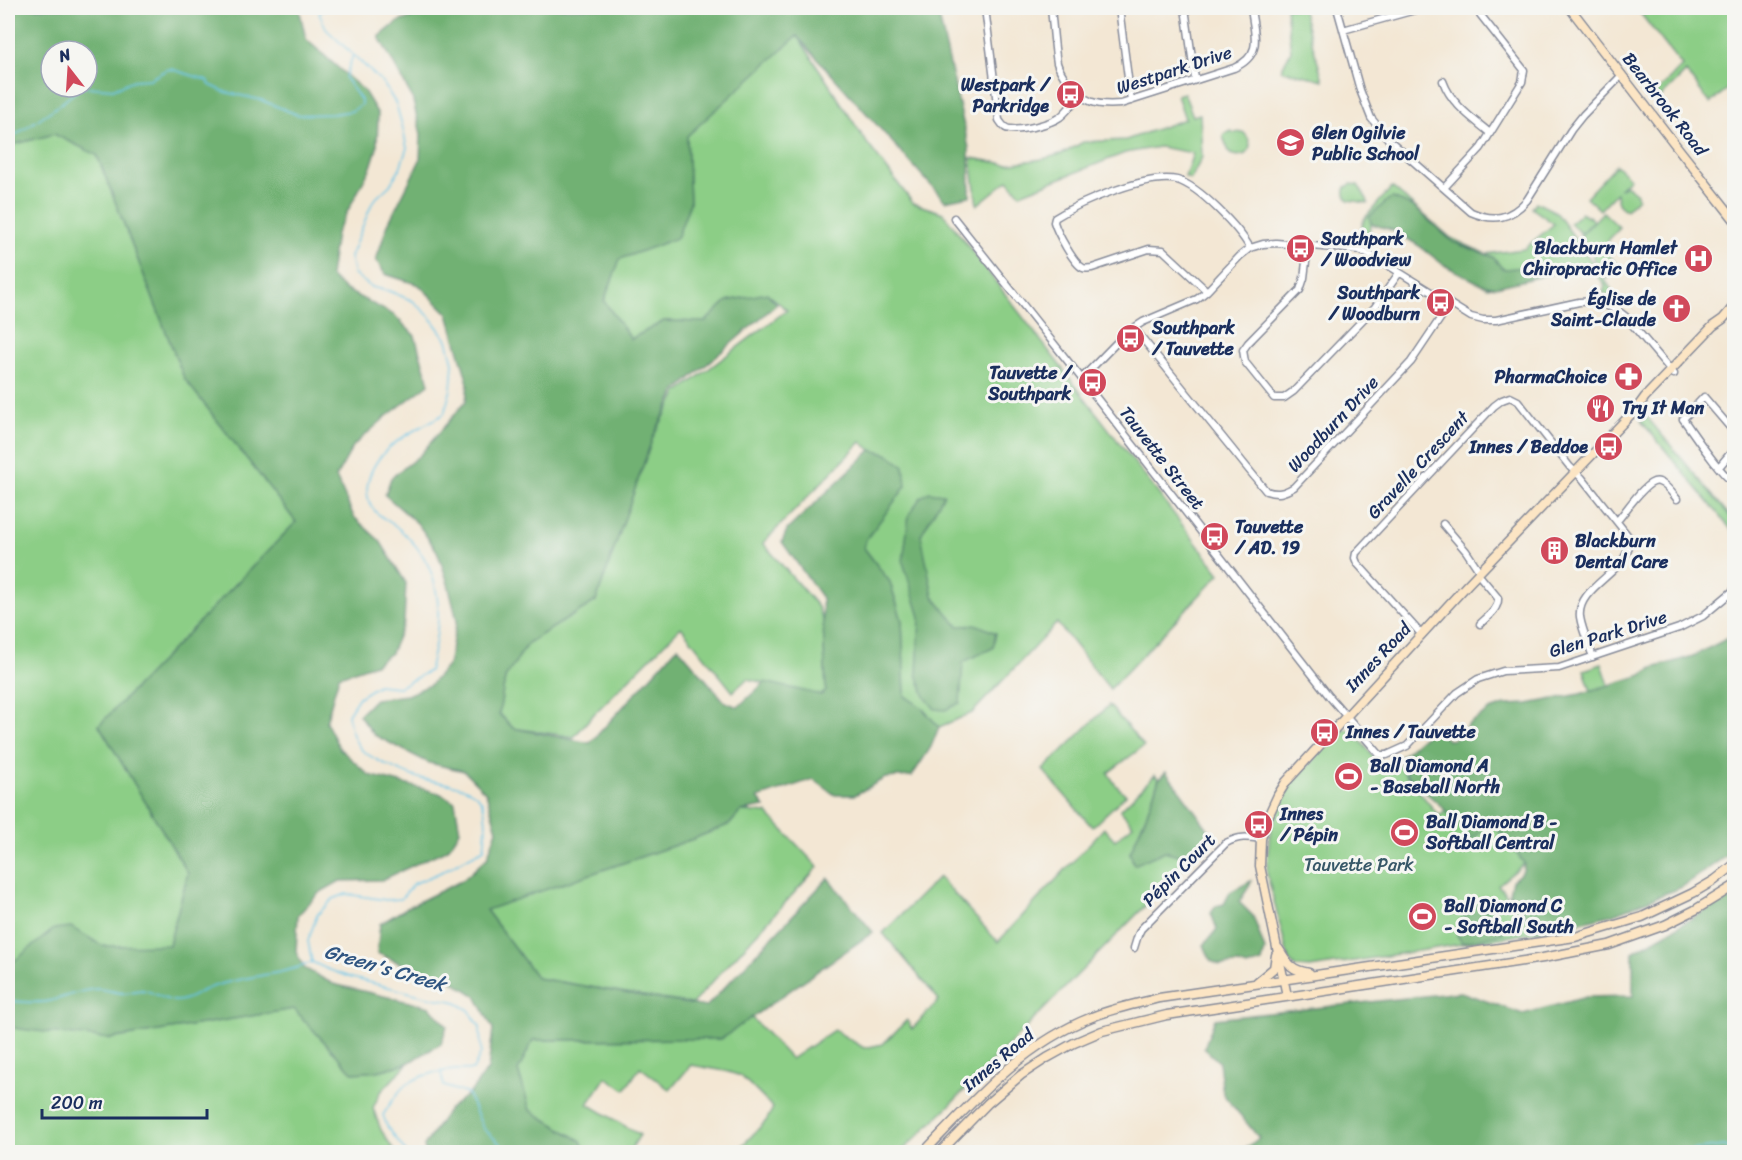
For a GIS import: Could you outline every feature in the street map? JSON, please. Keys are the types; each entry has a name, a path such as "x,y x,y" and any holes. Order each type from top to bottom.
{"main road":[{"name":"Bearbrook Road","path":"1570,8 1734,219"},
{"name":"Innes Road","path":"940,1152 1004,1088 1047,1058 1074,1043 1102,1031 1167,1015 1287,996 1260,866 1261,839 1272,808 1286,782 1479,573 1734,306"},
{"path":"1284,980 1550,941 1594,932 1659,910 1707,884 1734,866"},
{"path":"1287,996 1543,958 1609,945 1665,925 1734,886"},
{"path":"1276,947 1290,966 1297,971 1319,974"},
{"path":"1254,984 1274,968 1276,947"},
{"name":"Innes Road","path":"924,1152 1002,1072 1053,1036 1092,1017 1159,998 1284,980"},
{"path":"962,1113 970,1121"}],"street":[{"path":"985,8 999,120 1009,129 1042,125 1058,118 1070,107 1078,95 1064,78 1058,65 1051,8"},
{"path":"1119,8 1131,101"},
{"path":"1185,8 1195,79"},
{"name":"Westpark Drive","path":"1078,95 1090,102 1106,105 1121,104 1245,63 1254,52 1255,40 1251,8"},
{"path":"1337,8 1360,90 1371,118 1389,140 1471,212 1482,217 1495,218 1519,210 1582,115 1622,75"},
{"path":"1344,30 1422,8"},
{"path":"1444,188 1481,148 1522,82 1524,70 1475,8"},
{"path":"1443,81 1447,94 1490,133"},
{"path":"1207,291 1162,249 1149,249 1092,268 1084,268 1077,262 1058,234 1055,218 1080,204 1141,182 1162,178 1177,180 1199,192 1238,229 1250,248"},
{"name":"Tauvette Street","path":"954,218 1346,716"},
{"path":"1082,378 1126,333 1197,299 1250,248 1276,243 1359,250 1378,259 1471,316 1483,320 1496,320 1579,302 1591,301 1604,304 1616,308 1625,316 1672,372"},
{"path":"1308,246 1304,279 1300,290 1248,343 1243,353 1245,362 1274,398 1284,398 1294,392 1375,307 1399,273"},
{"name":"Woodburn Drive","path":"1134,328 1266,491 1283,494 1294,487 1412,362 1450,304"},
{"name":"Gravelle Crescent","path":"1422,635 1357,563 1356,553 1486,415 1502,400 1510,397 1518,401 1629,537 1630,543 1626,555 1581,604 1580,617 1593,657"},
{"path":"1734,432 1704,397 1683,419 1734,483"},
{"path":"1719,467 1734,449"},
{"path":"1617,521 1652,482 1661,483 1677,499"},
{"path":"1443,524 1466,551 1498,598 1498,605 1480,624"},
{"name":"Glen Park Drive","path":"1346,716 1380,755 1388,755 1407,746 1457,693 1479,679 1503,671 1559,668 1593,657 1692,622 1734,590"},
{"name":"Pépin Court","path":"1134,948 1141,929 1226,843 1246,836 1261,839"}],"green space":[{"path":"8,8 299,8 306,39 364,91 378,114 377,148 371,167 336,233 330,276 344,289 394,315 415,336 429,384 354,445 336,477 354,517 380,541 406,583 404,622 391,653 375,664 339,676 326,722 340,749 369,775 439,793 455,802 460,831 448,849 382,880 340,881 319,893 298,915 296,952 304,968 333,984 430,1007 447,1026 441,1044 408,1063 378,1071 353,1073 294,1009 109,1039 8,1027 8,966 54,929 71,927 103,946 169,945 188,873 99,725 296,522 184,378 97,155 54,134 8,146"},
{"path":"431,8 937,8 969,148 970,196 945,201 797,36 687,136 690,203 677,238 620,259 604,301 631,339 664,321 705,322 727,301 767,293 777,304 676,391 653,437 596,601 528,643 505,678 499,714 513,728 590,743 678,647 725,702 738,707 765,682 821,695 826,691 822,598 782,542 787,530 871,450 887,454 904,466 906,486 865,541 864,548 890,582 902,621 905,696 921,707 939,727 931,747 912,776 885,778 855,795 835,795 813,779 758,798 765,807 741,811 730,824 693,839 486,910 537,978 706,1007 828,878 873,932 721,1039 533,1040 518,1071 530,1110 581,1141 586,1152 425,1152 424,1146 449,1109 470,1093 488,1069 493,1029 476,996 448,978 407,966 377,953 380,924 408,907 463,880 487,858 497,830 486,793 464,771 429,763 374,735 359,715 375,699 407,695 430,685 448,665 457,620 437,551 418,524 385,495 391,478 420,455 466,401 468,383 448,314 419,285 385,274 376,260 388,224 420,160 421,134 412,97 379,37 398,22 427,12"},
{"path":"1286,8 1302,8 1323,80 1281,70 1291,51"},
{"path":"1636,8 1734,8 1734,84 1710,103 1686,72 1657,101 1653,96 1682,66"},
{"path":"797,35 867,143 913,203 943,213 1220,574 1110,689 1057,623 972,713 939,727 921,707 905,696 902,621 890,582 864,548 887,454 871,450 861,442 763,543 818,607 823,621 826,691 821,695 747,679 733,692 681,627 574,737 513,728 499,713 505,678 528,643 596,601 653,437 678,392 787,310 768,294 727,301 705,322 664,321 631,339 604,301 620,259 677,238 690,203 687,136"},
{"path":"1184,93 1193,116 1200,114 1202,157 1191,179 1185,177 1193,153 1159,147 1125,153 1020,194 1008,180 977,205 971,158 1006,164 1043,159 1064,153 1083,142 1126,140 1185,119 1177,95"},
{"path":"1232,131 1233,133 1243,132 1247,137 1250,147 1246,154 1236,156 1230,154 1223,137 1224,134"},
{"path":"54,134 97,155 184,378 296,522 99,725 188,873 164,964 110,1039 294,1009 353,1073 378,1071 408,1063 380,1093 373,1108 381,1130 395,1152 8,1152 8,146"},
{"path":"1616,165 1630,178 1619,189 1626,185 1637,194 1638,198 1626,210 1618,203 1616,193 1600,210 1586,197"},
{"path":"1351,184 1358,185 1368,203 1348,200 1345,190"},
{"path":"1392,187 1451,238 1486,254 1524,249 1554,224 1532,208 1536,202 1556,212 1612,290 1613,297 1603,293 1605,285 1590,266 1488,287 1373,221 1364,245 1358,243 1364,219"},
{"path":"1393,198 1414,207 1453,242 1493,257 1502,268 1532,266 1539,270 1538,277 1496,287 1481,284 1444,265 1395,231 1371,224 1369,217"},
{"path":"1603,212 1620,228 1605,248 1620,267 1607,279 1594,261 1592,253 1579,237"},
{"path":"1581,213 1589,216 1593,221 1581,234 1570,223"},
{"path":"1646,416 1734,521 1734,533 1641,421"},
{"path":"929,492 944,494 921,535 933,596 958,626 978,625 996,633 993,648 963,662 960,703 945,710 935,709 925,697 917,674 920,617 903,562 909,515 920,498"},
{"path":"1734,635 1734,850 1682,887 1611,915 1538,932 1509,893 1512,881 1523,871 1524,863 1493,823 1471,840 1442,807 1416,785 1402,764 1400,757 1429,732 1437,732 1448,740 1454,739 1469,724 1490,710 1505,705 1528,704 1580,694 1642,675 1653,668 1693,656"},
{"path":"1602,664 1610,688 1592,694 1584,670"},
{"path":"1109,705 1144,746 1108,773 1126,795 1092,827 1043,770"},
{"name":"Tauvette Park","path":"1341,730 1351,730 1384,768 1394,760 1439,816 1446,811 1492,823 1525,863 1498,885 1538,932 1310,968 1296,967 1289,960 1267,874 1271,826 1289,786"},
{"path":"1166,772 1214,837 1191,859 1165,851 1134,865 1130,853 1159,779"},
{"path":"1155,775 1159,779 1130,853 1134,864 1165,851 1191,859 901,1152 736,1152 766,1121 773,1108 741,1076 691,1065 670,1090 640,1067 625,1090 606,1077 588,1104 640,1135 629,1152 586,1152 581,1141 530,1110 518,1071 533,1040 721,1039 751,1017 791,1059 834,1030 864,1048 883,1044 907,1020 912,1029 939,1000 883,933 939,877 998,942 1104,828 1115,840 1133,825 1120,810"},
{"path":"741,811 767,813 818,867 692,1004 537,978 486,910 693,839 730,824"},
{"path":"1251,881 1239,902 1253,916 1265,950 1262,962 1247,967 1239,964 1220,965 1211,961 1204,945 1217,929 1211,913 1216,906 1224,904 1230,892"},
{"path":"1734,894 1734,1152 1241,1152 1259,1138 1223,1094 1219,1062 1204,1048 1215,1019 1461,992 1523,1014 1586,997 1633,996 1633,952"},
{"path":"1474,904 1497,916 1503,933 1462,943 1457,935 1459,922 1474,908"}],"waterway":[{"name":"Green's Creek","path":"327,8 319,13 327,30 383,83 396,104 407,148 400,168 390,185 373,201 350,257 354,274 371,287 389,291 413,301 429,316 447,340 453,363 451,389 444,414 409,433 388,449 372,469 367,486 368,497 373,508 415,546 426,561 434,580 438,619 429,671 399,687 378,685 359,697 348,714 355,741 365,753 409,775 453,785 475,794 483,803 486,830 484,849 413,884 401,899 386,900 346,894 333,899 317,915 308,941 312,962 352,978 453,1001 469,1010 480,1027 481,1053 473,1070 438,1072 414,1080 400,1090 383,1115 387,1126 406,1152"},
{"path":"99,88 113,89 134,80 150,79 171,69 207,80 210,85 225,92 261,100 298,115 332,114 352,111 361,105 361,100 345,78 353,55"},
{"path":"8,140 67,99"},
{"path":"8,1001 44,1002 85,990 97,989 124,993 142,990 168,1000 181,1001 219,984 286,971 312,962"},
{"path":"441,1072 444,1086 468,1094 483,1128 509,1152"},
{"path":"1684,1152 1724,1146 1734,1150"}],"place":[{"name":"Westpark / Parkridge","path":"1070,95"},
{"name":"Glen Ogilvie Public School","path":"1291,143"},
{"name":"Southpark / Woodview","path":"1300,249"},
{"name":"Blackburn Hamlet Chiropractic Office","path":"1698,258"},
{"name":"Southpark / Woodburn","path":"1441,303"},
{"name":"Église de Saint-Claude","path":"1677,309"},
{"name":"Southpark / Tauvette","path":"1131,338"},
{"name":"PharmaChoice","path":"1628,377"},
{"name":"Tauvette / Southpark","path":"1092,383"},
{"name":"Try It Man","path":"1601,408"},
{"name":"Innes / Beddoe","path":"1609,447"},
{"name":"Tauvette / AD. 19","path":"1214,537"},
{"name":"Blackburn Dental Care","path":"1554,551"},
{"name":"Innes / Tauvette","path":"1325,732"},
{"name":"Ball Diamond A - Baseball North","path":"1349,776"},
{"name":"Innes / Pépin","path":"1259,824"},
{"name":"Ball Diamond B - Softball Central","path":"1405,832"},
{"name":"Ball Diamond C - Softball South","path":"1423,916"}]}
